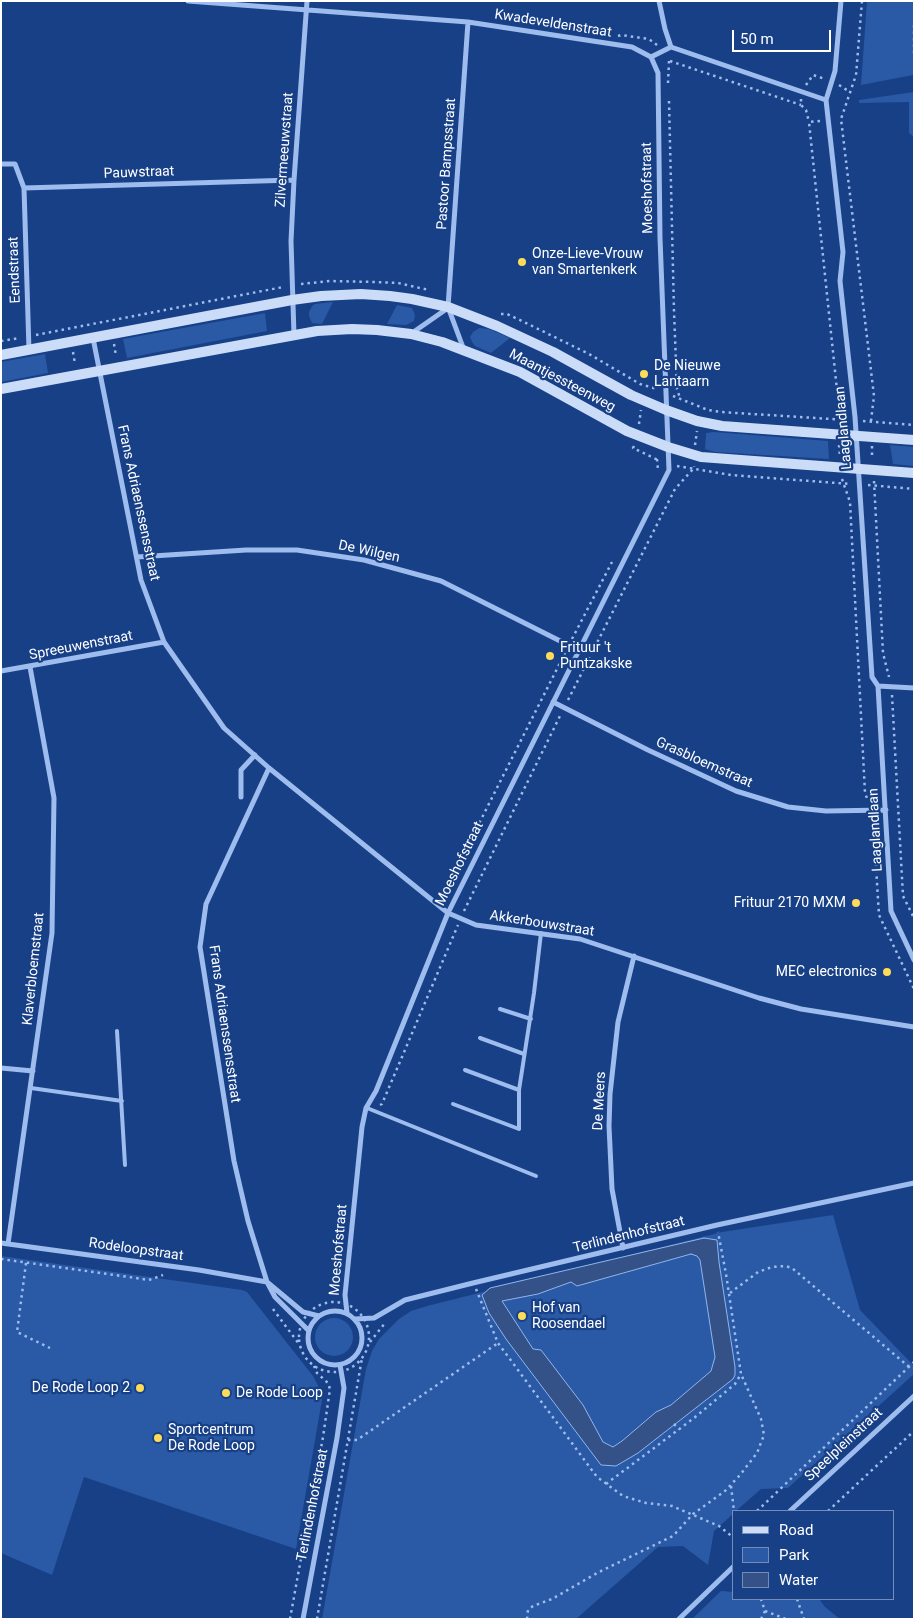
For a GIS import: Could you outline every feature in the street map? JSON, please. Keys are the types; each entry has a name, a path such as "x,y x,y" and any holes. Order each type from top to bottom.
{"street":[{"name":"Kwadeveldenstraat","path":"188,1 468,22 632,47 651,58"},
{"name":"Zilvermeeuwstraat","path":"292,300 291,241 294,180 307,1"},
{"path":"659,1 671,47"},
{"path":"651,58 671,47 826,100 835,71 841,1"},
{"name":"Pastoor Bampsstraat","path":"464,350 448,307 468,22"},
{"name":"Moeshofstraat","path":"651,58 658,72 660,238 666,410"},
{"name":"Laaglandlaan","path":"826,100 843,252 840,281 859,469 872,677 878,686 891,911 914,960"},
{"path":"1,164 15,164 24,188"},
{"name":"Pauwstraat","path":"24,188 294,180"},
{"name":"Eendstraat","path":"24,188 29,351"},
{"name":"Maantjessteenweg","path":"1,355 292,300 361,294 412,299 448,307 497,326 553,352 631,395 697,421 722,426 914,440"},
{"path":"292,300 294,335"},
{"path":"411,334 448,307"},
{"name":"Maantjessteenweg","path":"1,389 317,331 352,329 411,334 442,342 520,372 619,427 668,447 701,457 914,473"},
{"path":"93,337 100,371"},
{"name":"Frans Adriaenssensstraat","path":"100,371 141,580 164,642 224,728 269,768 206,904 200,947 239,1186 267,1282 275,1297 308,1330"},
{"path":"666,410 668,447"},
{"name":"Moeshofstraat","path":"347,1314 346,1303 362,1127 366,1108 376,1091 448,913 669,470 668,447"},
{"name":"De Wilgen","path":"137,557 246,550 297,550 364,560 441,581 580,651"},
{"name":"Spreeuwenstraat","path":"1,672 164,642"},
{"name":"Klaverbloemstraat","path":"8,1244 52,933 54,798 30,666"},
{"path":"878,686 914,688"},
{"name":"Grasbloemstraat","path":"553,702 736,792 788,807 826,811 886,810"},
{"path":"241,797 241,770 255,754"},
{"name":"Akkerbouwstraat","path":"269,768 448,913 484,926 580,939 759,998 793,1007 914,1027"},
{"name":"De Meers","path":"624,1248 612,1189 609,1126 610,1094 618,1022 634,956"},
{"path":"1,1068 33,1071"},
{"name":"Terlindenhofstraat","path":"354,1319 374,1318 404,1300 717,1226 914,1183"},
{"name":"Rodeloopstraat","path":"1,1243 199,1270 267,1282"},
{"path":"267,1282 303,1312 319,1316"},
{"path":"337,1311 347,1314 354,1319 362,1334 359,1350 348,1362 340,1365 324,1363 312,1353 308,1343 308,1330 319,1316 328,1312 337,1311"},
{"name":"Terlindenhofstraat","path":"303,1619 337,1438 344,1388 340,1365"},
{"name":"Speelpleinstraat","path":"791,1510 914,1396"},
{"path":"679,1619 732,1568"}],"lane":[{"path":"453,1104 519,1128 519,1090 531,1019 541,933"},
{"path":"500,1009 531,1019"},
{"path":"117,1031 126,1165"},
{"path":"480,1038 524,1054"},
{"path":"465,1070 519,1090"},
{"path":"31,1088 122,1101"},
{"path":"366,1108 536,1176"}],"path":[{"path":"862,1 856,75 841,118 874,396 871,436"},
{"path":"914,25 914,54"},
{"path":"668,89 668,59 801,105"},
{"path":"669,99 674,311 678,390 681,399"},
{"path":"841,118 809,122 840,420 838,434 842,483 850,502 865,793 872,810 879,915 914,989"},
{"path":"366,1108 382,1104 461,918 564,708 675,489 694,468 698,405"},
{"path":"694,468 731,476 914,489"},
{"path":"527,1619 528,1610 533,1606 552,1599 599,1572 673,1536 693,1514 730,1485 757,1453 764,1435 761,1419 741,1374 717,1226"},
{"path":"1,1259 149,1280 168,1274"},
{"path":"26,1263 17,1332 50,1348"},
{"path":"729,1294 758,1272 772,1267 785,1266 792,1268 908,1366 914,1368"},
{"path":"474,1284 498,1343 597,1477 623,1496 646,1503 672,1506 720,1526 732,1535"},
{"path":"299,1344 301,1324 314,1308 325,1303 346,1303 360,1313 369,1332 369,1343 362,1358 317,1619"},
{"path":"270,1306 299,1344 304,1356 328,1383 330,1388 290,1619"},
{"path":"349,1440 357,1440 498,1343"},
{"path":"314,1366 327,1372 341,1372 351,1368 362,1358"},
{"path":"758,1510 914,1362"},
{"path":"606,1484 679,1430 735,1384 741,1374"},
{"path":"674,1424 679,1430"},
{"path":"829,1510 914,1431"},
{"path":"730,1485 734,1510"},
{"path":"761,1600 765,1611 761,1619"},
{"path":"797,1600 804,1619"},
{"path":"765,1611 786,1619"}],"green space":[{"path":"867,1 914,1 913,75 861,85"},
{"path":"914,92 914,137 909,133 909,102 859,103 859,100"},
{"path":"333,302 322,324 312,323 309,312 312,306"},
{"path":"397,305 412,308 415,315 414,321 406,325 387,324"},
{"path":"265,313 267,331 127,358 123,339"},
{"path":"479,328 489,329 510,338 491,353 475,346 472,342 470,337"},
{"path":"45,354 48,373 1,382 1,362"},
{"path":"714,432 828,441 829,459 715,452 705,449 706,433"},
{"path":"890,445 914,447 914,466 893,464"},
{"path":"833,1215 860,1310 914,1366 914,1374 788,1488 761,1489 737,1510 732,1510 732,1515 714,1531 708,1565 683,1546 658,1547 576,1619 322,1619 366,1369 372,1351 379,1339 399,1319 411,1311 427,1306 722,1232"},
{"name":"Sportcentrum De Rode Loop","path":"1,1256 247,1292 313,1376 322,1393 296,1549 84,1477 52,1575 1,1553"},
{"path":"334,1318 348,1323 353,1337 348,1351 334,1356 320,1351 315,1337 320,1323"},
{"path":"721,1591 732,1592 732,1600 820,1600 825,1607 840,1619 692,1619"}],"water":[{"path":"704,1238 717,1240 735,1375 733,1379 638,1453 616,1466 601,1465 506,1339 489,1313 482,1295 490,1288","holes":["691,1254 697,1256 700,1260 715,1357 711,1371 671,1405 656,1412 613,1447 603,1442 583,1405 541,1350 533,1349 502,1301 538,1294 571,1282 577,1286"]}],"place":[{"name":"Onze-Lieve-Vrouw van Smartenkerk","path":"522,262"},
{"name":"De Nieuwe Lantaarn","path":"644,374"},
{"name":"Frituur 't Puntzakske","path":"550,656"},
{"name":"Frituur 2170 MXM","path":"856,903"},
{"name":"MEC electronics","path":"887,972"},
{"name":"Hof van Roosendael","path":"522,1316"},
{"name":"De Rode Loop 2","path":"140,1388"},
{"name":"De Rode Loop","path":"226,1393"},
{"name":"Sportcentrum De Rode Loop","path":"158,1438"}]}
